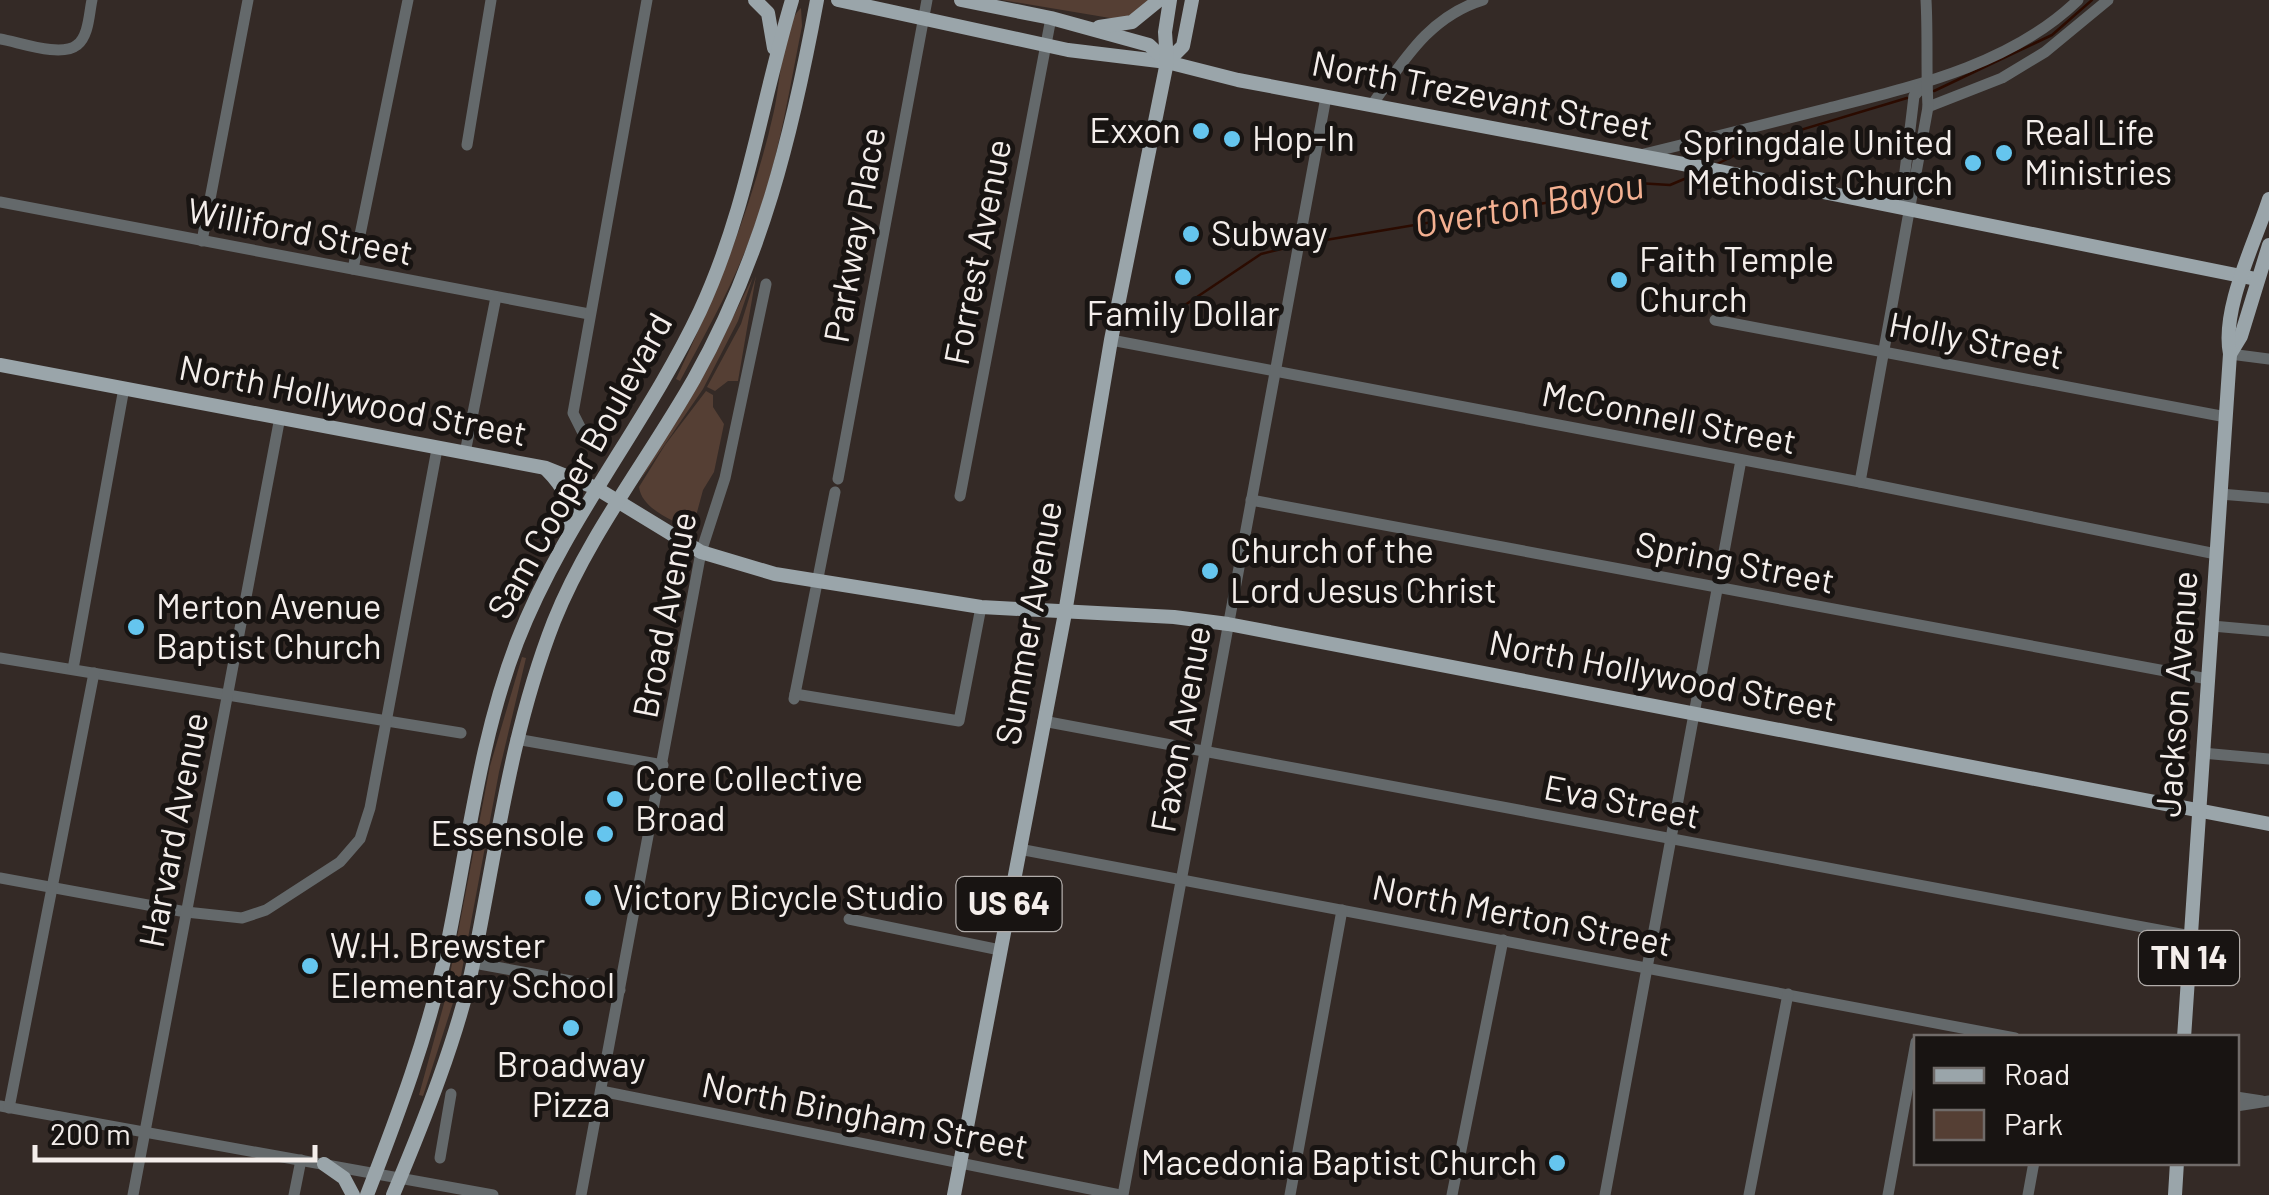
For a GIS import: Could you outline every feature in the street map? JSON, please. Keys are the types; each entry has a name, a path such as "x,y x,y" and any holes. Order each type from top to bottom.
{"main road":[{"path":"755,0 768,12 773,28 774,70"},
{"name":"Sam Cooper Boulevard","path":"367,1195 429,1022 494,715 517,642 566,540 672,366 727,248 745,192 792,0"},
{"name":"Sam Cooper Boulevard","path":"393,1195 474,963 516,739 556,618 586,554 694,379 731,304 782,168 817,0"},
{"path":"838,0 1068,50 1167,62"},
{"path":"961,0 1051,18 1148,44 1167,62"},
{"path":"1089,28 1132,22 1160,0"},
{"path":"1167,62 1165,32 1170,0"},
{"path":"1167,62 1183,46 1192,0"},
{"name":"North Trezevant Street","path":"1167,62 1371,106 1706,168 2249,278"},
{"name":"Summer Avenue","path":"954,1195 1065,614 1111,340 1167,62"},
{"name":"Jackson Avenue","path":"2230,354 2242,336 2249,278 2264,233 2269,200"},
{"name":"Jackson Avenue","path":"2184,1035 2230,354 2226,336 2235,303 2269,245"},
{"path":"2210,270 2226,284 2235,303"},
{"name":"North Hollywood Street","path":"0,364 546,468 596,488 701,552 816,582 981,607 1166,616 1228,624 2269,824"},
{"path":"546,468 568,502 571,516 566,540"},
{"path":"324,1164 344,1178 352,1195"},
{"path":"2175,1195 2177,1165"}],"street":[{"path":"0,38 61,50 77,46 85,34 92,0"},
{"path":"202,241 248,0"},
{"path":"352,269 408,0"},
{"path":"466,144 491,0"},
{"path":"582,432 573,413 647,0"},
{"name":"Parkway Place","path":"927,0 795,697 959,721 981,607"},
{"path":"1371,106 1426,32 1460,7 1482,0"},
{"path":"1860,482 1908,211 1902,188 1923,94 1926,0"},
{"path":"1923,94 2019,44 2078,0"},
{"path":"1637,156 2002,78 2045,52 2108,0"},
{"name":"Forrest Avenue","path":"960,496 1051,18"},
{"name":"Faxon Avenue","path":"1121,1195 1326,97"},
{"name":"Williford Street","path":"0,202 589,314"},
{"name":"Broad Avenue","path":"581,1195 701,552 725,478 766,284"},
{"path":"465,453 496,297"},
{"name":"Holly Street","path":"1715,320 2226,417"},
{"name":"McConnell Street","path":"1111,340 2216,554"},
{"path":"2230,354 2269,358"},
{"path":"73,669 124,388"},
{"name":"Harvard Avenue","path":"133,1195 280,417"},
{"path":"0,878 186,912 242,918 266,910 340,862 360,839 370,808 437,449"},
{"path":"1605,1195 1741,460"},
{"path":"2220,494 2269,498"},
{"name":"Spring Street","path":"1251,500 2208,679"},
{"path":"2212,626 2269,631"},
{"path":"0,658 461,732"},
{"path":"94,673 4,1107 493,1195"},
{"name":"Eva Street","path":"1043,721 2190,936"},
{"path":"516,739 663,765"},
{"path":"2202,753 2269,759"},
{"name":"North Merton Street","path":"1019,849 2001,1035"},
{"path":"1290,1195 1342,910"},
{"path":"849,919 1000,950"},
{"path":"1452,1195 1503,940"},
{"path":"474,963 620,990"},
{"path":"1748,1195 1788,994"},
{"path":"1918,1035 1921,1019"},
{"path":"1888,1195 1914,1056"},
{"name":"North Bingham Street","path":"600,1091 1121,1195"},
{"path":"440,1158 451,1094"},
{"path":"2239,1097 2265,1101"},
{"path":"2239,1105 2265,1101"},
{"path":"419,1128 444,1135"},
{"path":"294,1195 301,1160"},
{"path":"2028,1195 2033,1165"}],"green space":[{"path":"1002,0 1154,0 1122,20"},
{"path":"801,8 802,26 787,106 760,210 735,274 680,381 676,379 745,214 774,111 786,40"},
{"path":"756,276 738,381 728,381 715,391 707,387 741,324"},
{"path":"753,277 738,321 703,389 639,482 723,337"},
{"path":"706,391 713,395 713,407 724,424 714,472 703,490 696,516 688,515 687,522 694,524 692,531 652,508 639,487"},
{"path":"522,657 526,658 499,772 460,981 423,1096 419,1095 445,1000 490,766"}],"waterway":[{"name":"Overton Bayou","path":"1934,91 2052,35 2092,0"},
{"name":"Overton Bayou","path":"1717,164 1764,141 1907,98"},
{"name":"Overton Bayou","path":"1302,244 1545,203 1637,183 1670,185 1701,172"},
{"name":"Overton Bayou","path":"1182,307 1261,254 1294,246"}],"place":[{"name":"Exxon","path":"1201,131"},
{"name":"Hop-In","path":"1232,139"},
{"name":"Real Life Ministries","path":"2004,153"},
{"name":"Springdale United Methodist Church","path":"1973,163"},
{"name":"Subway","path":"1191,234"},
{"name":"Family Dollar","path":"1183,277"},
{"name":"Faith Temple Church","path":"1619,280"},
{"name":"Church of the Lord Jesus Christ","path":"1210,571"},
{"name":"Merton Avenue Baptist Church","path":"136,627"},
{"name":"Core Collective Broad","path":"615,799"},
{"name":"Essensole","path":"605,834"},
{"name":"Victory Bicycle Studio","path":"593,898"},
{"name":"W.H. Brewster Elementary School","path":"310,966"},
{"name":"Broadway Pizza","path":"571,1028"},
{"name":"Macedonia Baptist Church","path":"1557,1163"}]}
